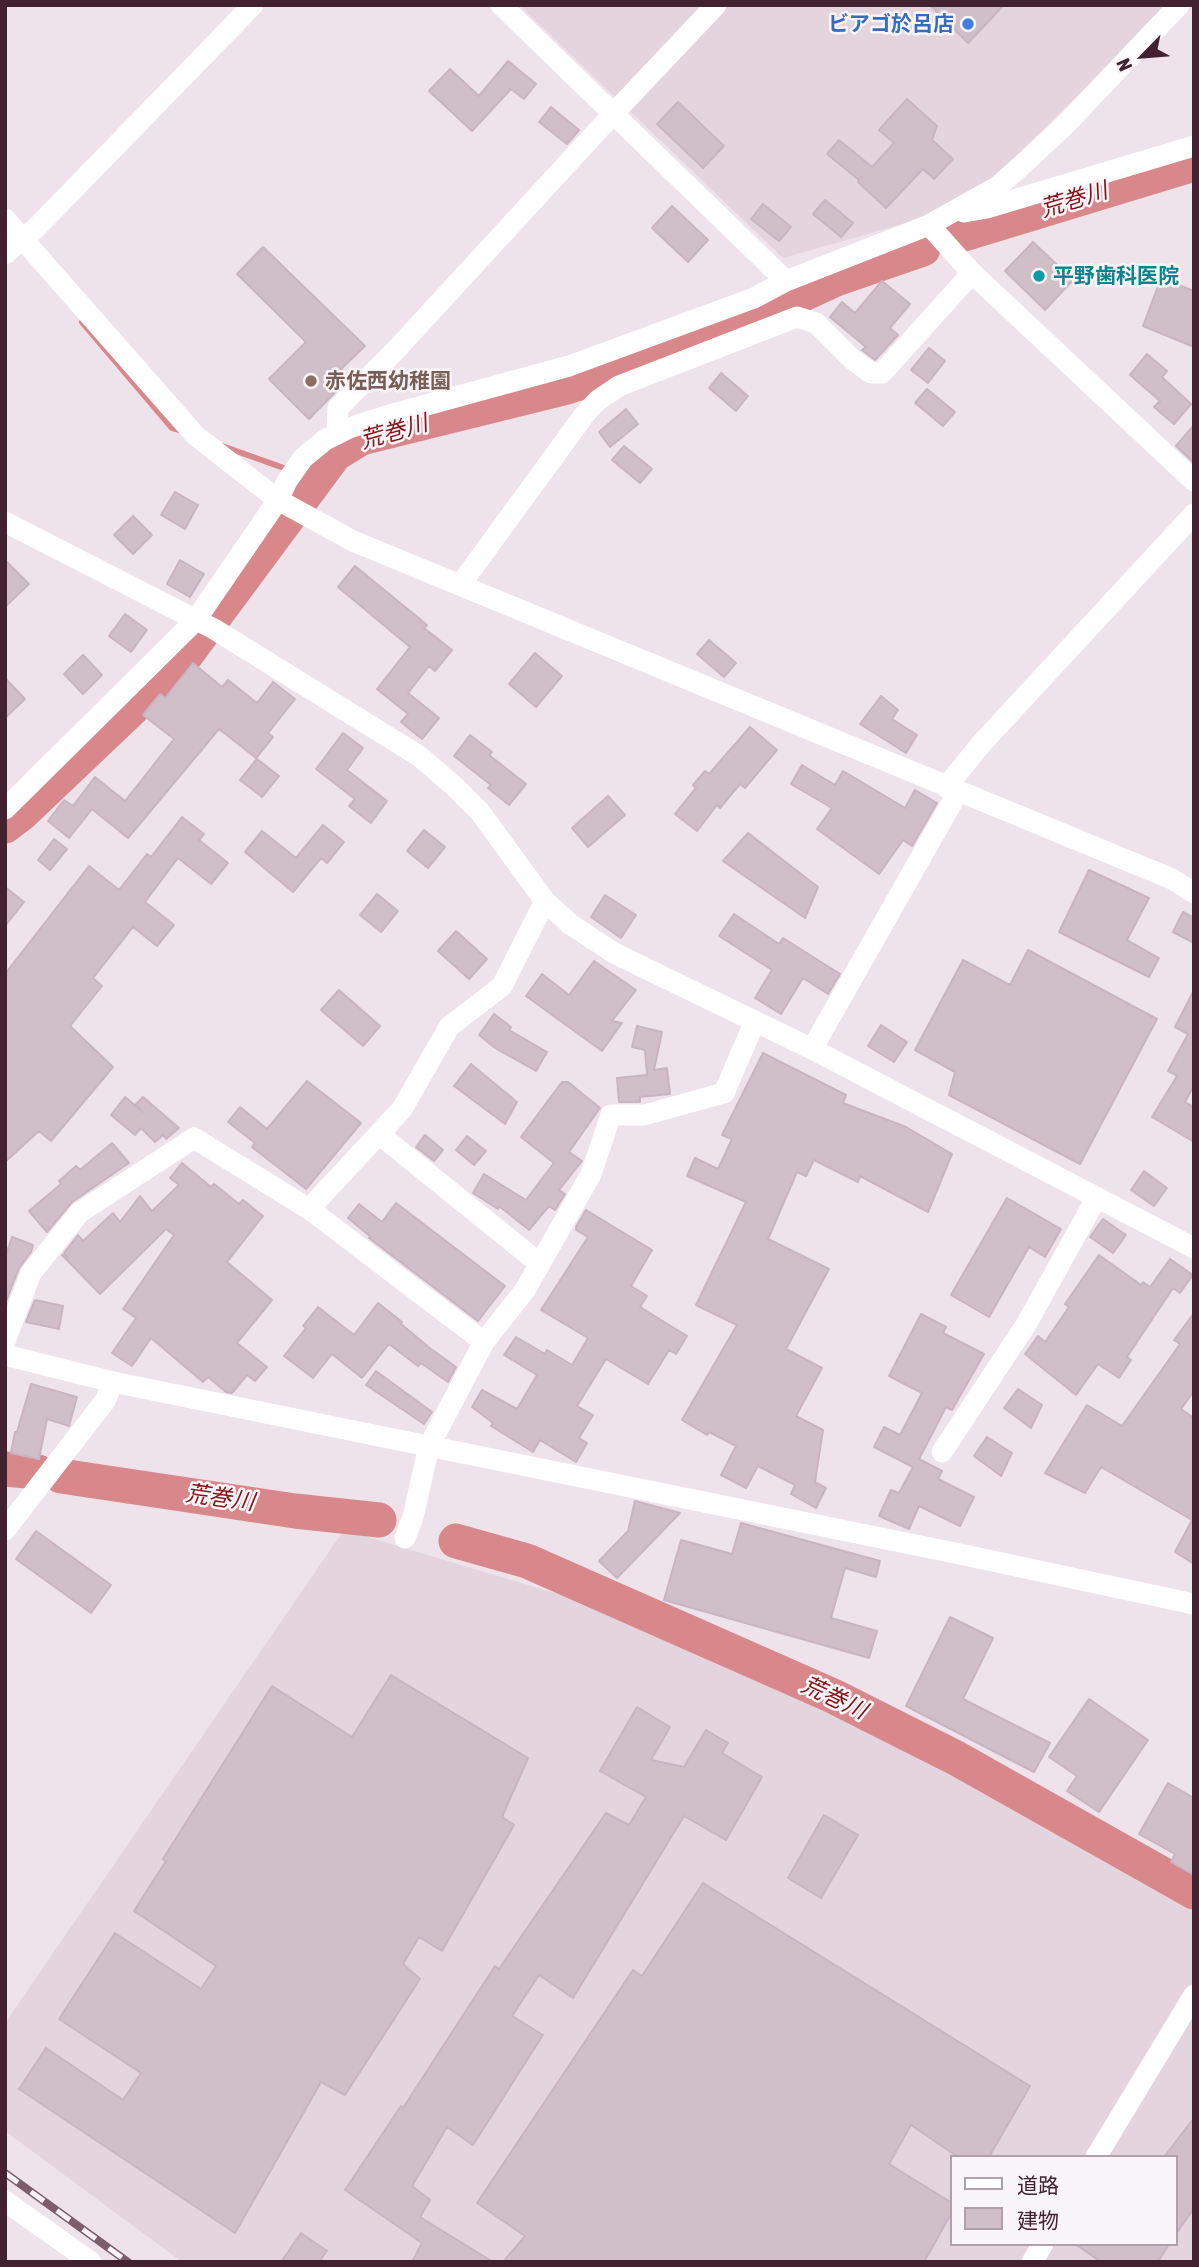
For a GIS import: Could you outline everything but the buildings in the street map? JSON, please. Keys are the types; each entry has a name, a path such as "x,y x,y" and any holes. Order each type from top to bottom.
{"street":[{"path":"5,254 36,228 253,5"},
{"path":"501,5 786,281"},
{"path":"337,434 338,408 393,353 716,5"},
{"path":"5,809 204,624 287,481 303,458 325,440 386,416 569,366 754,298 786,281 929,225 997,187 1021,166 1066,124 1179,5"},
{"path":"948,215 987,208 1194,146"},
{"path":"5,219 195,435 278,500 353,541 952,789 1172,879 1189,883"},
{"path":"929,225 972,273 1194,481"},
{"path":"460,585 585,414 597,401 620,386 797,317 816,323 852,359 871,373 882,373 972,273"},
{"path":"813,1049 952,789 982,743 1194,514"},
{"path":"5,522 204,624 419,756 480,812 545,901 570,924 614,953 813,1049 1194,1248"},
{"path":"309,1209 402,1109 449,1027 502,986 545,901"},
{"path":"405,1538 413,1517 429,1446 484,1342 525,1290 591,1174 611,1115 644,1115 724,1093 754,1021"},
{"path":"379,1134 540,1264"},
{"path":"5,1341 31,1273 79,1213 194,1138 309,1209 484,1342"},
{"path":"942,1452 1027,1323 1097,1197"},
{"path":"5,1355 113,1382 942,1550 1194,1604"},
{"path":"5,1530 105,1401 113,1382"},
{"path":"1097,2155 1194,1995"},
{"path":"5,2201 91,2262"},
{"path":"1032,2262 1042,2246"}],"shaded area":[{"path":"519,5 1169,5 998,174 938,214 783,258"},
{"path":"344,1530 655,1623 1194,1894 1194,2262 182,2262 5,2131 5,2023"}],"waterway":[{"name":"荒巻川","path":"954,237 1194,164"},
{"name":"荒巻川","path":"5,826 180,663 335,454 361,438 567,387 694,345 836,279 923,249"},
{"path":"82,322 172,428 182,431"},
{"path":"222,446 315,479"},
{"name":"荒巻川","path":"5,1469 38,1472"},
{"name":"荒巻川","path":"61,1476 295,1511 379,1520"},
{"name":"荒巻川","path":"456,1541 527,1561 833,1696 956,1758 1194,1892"}],"railway":[{"path":"5,2173 128,2262"}],"place":[{"name":"ビアゴ於呂店","path":"968,24"},
{"name":"平野歯科医院","path":"1039,276"},
{"name":"赤佐西幼稚園","path":"311,381"}]}
